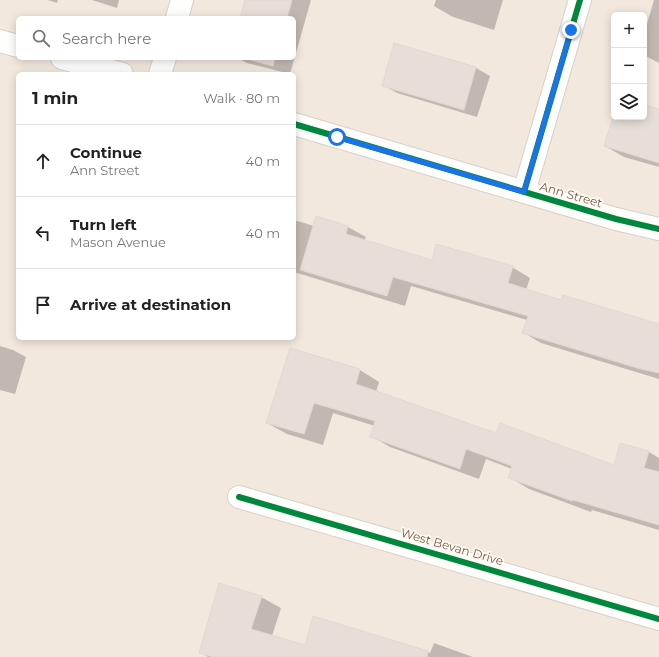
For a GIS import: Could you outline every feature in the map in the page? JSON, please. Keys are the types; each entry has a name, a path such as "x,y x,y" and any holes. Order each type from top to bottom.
{"street":[{"path":"177,16 182,0"},
{"path":"524,192 580,0"},
{"path":"0,41 16,45"},
{"path":"70,60 114,72"},
{"path":"161,72 164,60"},
{"name":"Ann Street","path":"296,125 616,219 659,229"},
{"name":"West Bevan Drive","path":"239,497 659,618"}],"shaded area":[{"path":"0,0 659,0 659,657 0,657"}],"building":[{"path":"245,0 292,0 288,16 241,16"},
{"path":"394,43 476,67 464,110 382,86"},
{"path":"251,60 274,60 273,66"},
{"path":"647,106 659,109 659,163 604,146 612,120 647,120"},
{"path":"316,216 348,226 346,234 432,260 436,244 513,266 508,283 561,300 563,295 659,324 659,373 637,368 522,333 528,316 393,277 387,296 300,270"},
{"path":"290,348 360,369 356,384 496,433 500,423 614,465 620,443 649,451 644,468 659,472 659,525 573,500 572,501 508,478 512,466 466,449 460,469 370,437 375,421 314,403 304,434 266,423"},
{"path":"219,583 262,596 251,629 305,645 313,616 428,651 427,657 213,657 199,653"}],"cycle path":[{"path":"524,192 580,0"},
{"path":"296,125 616,219 659,229"},
{"path":"239,497 659,619"}],"route":[{"path":"337,137 524,192 571,30"}]}
